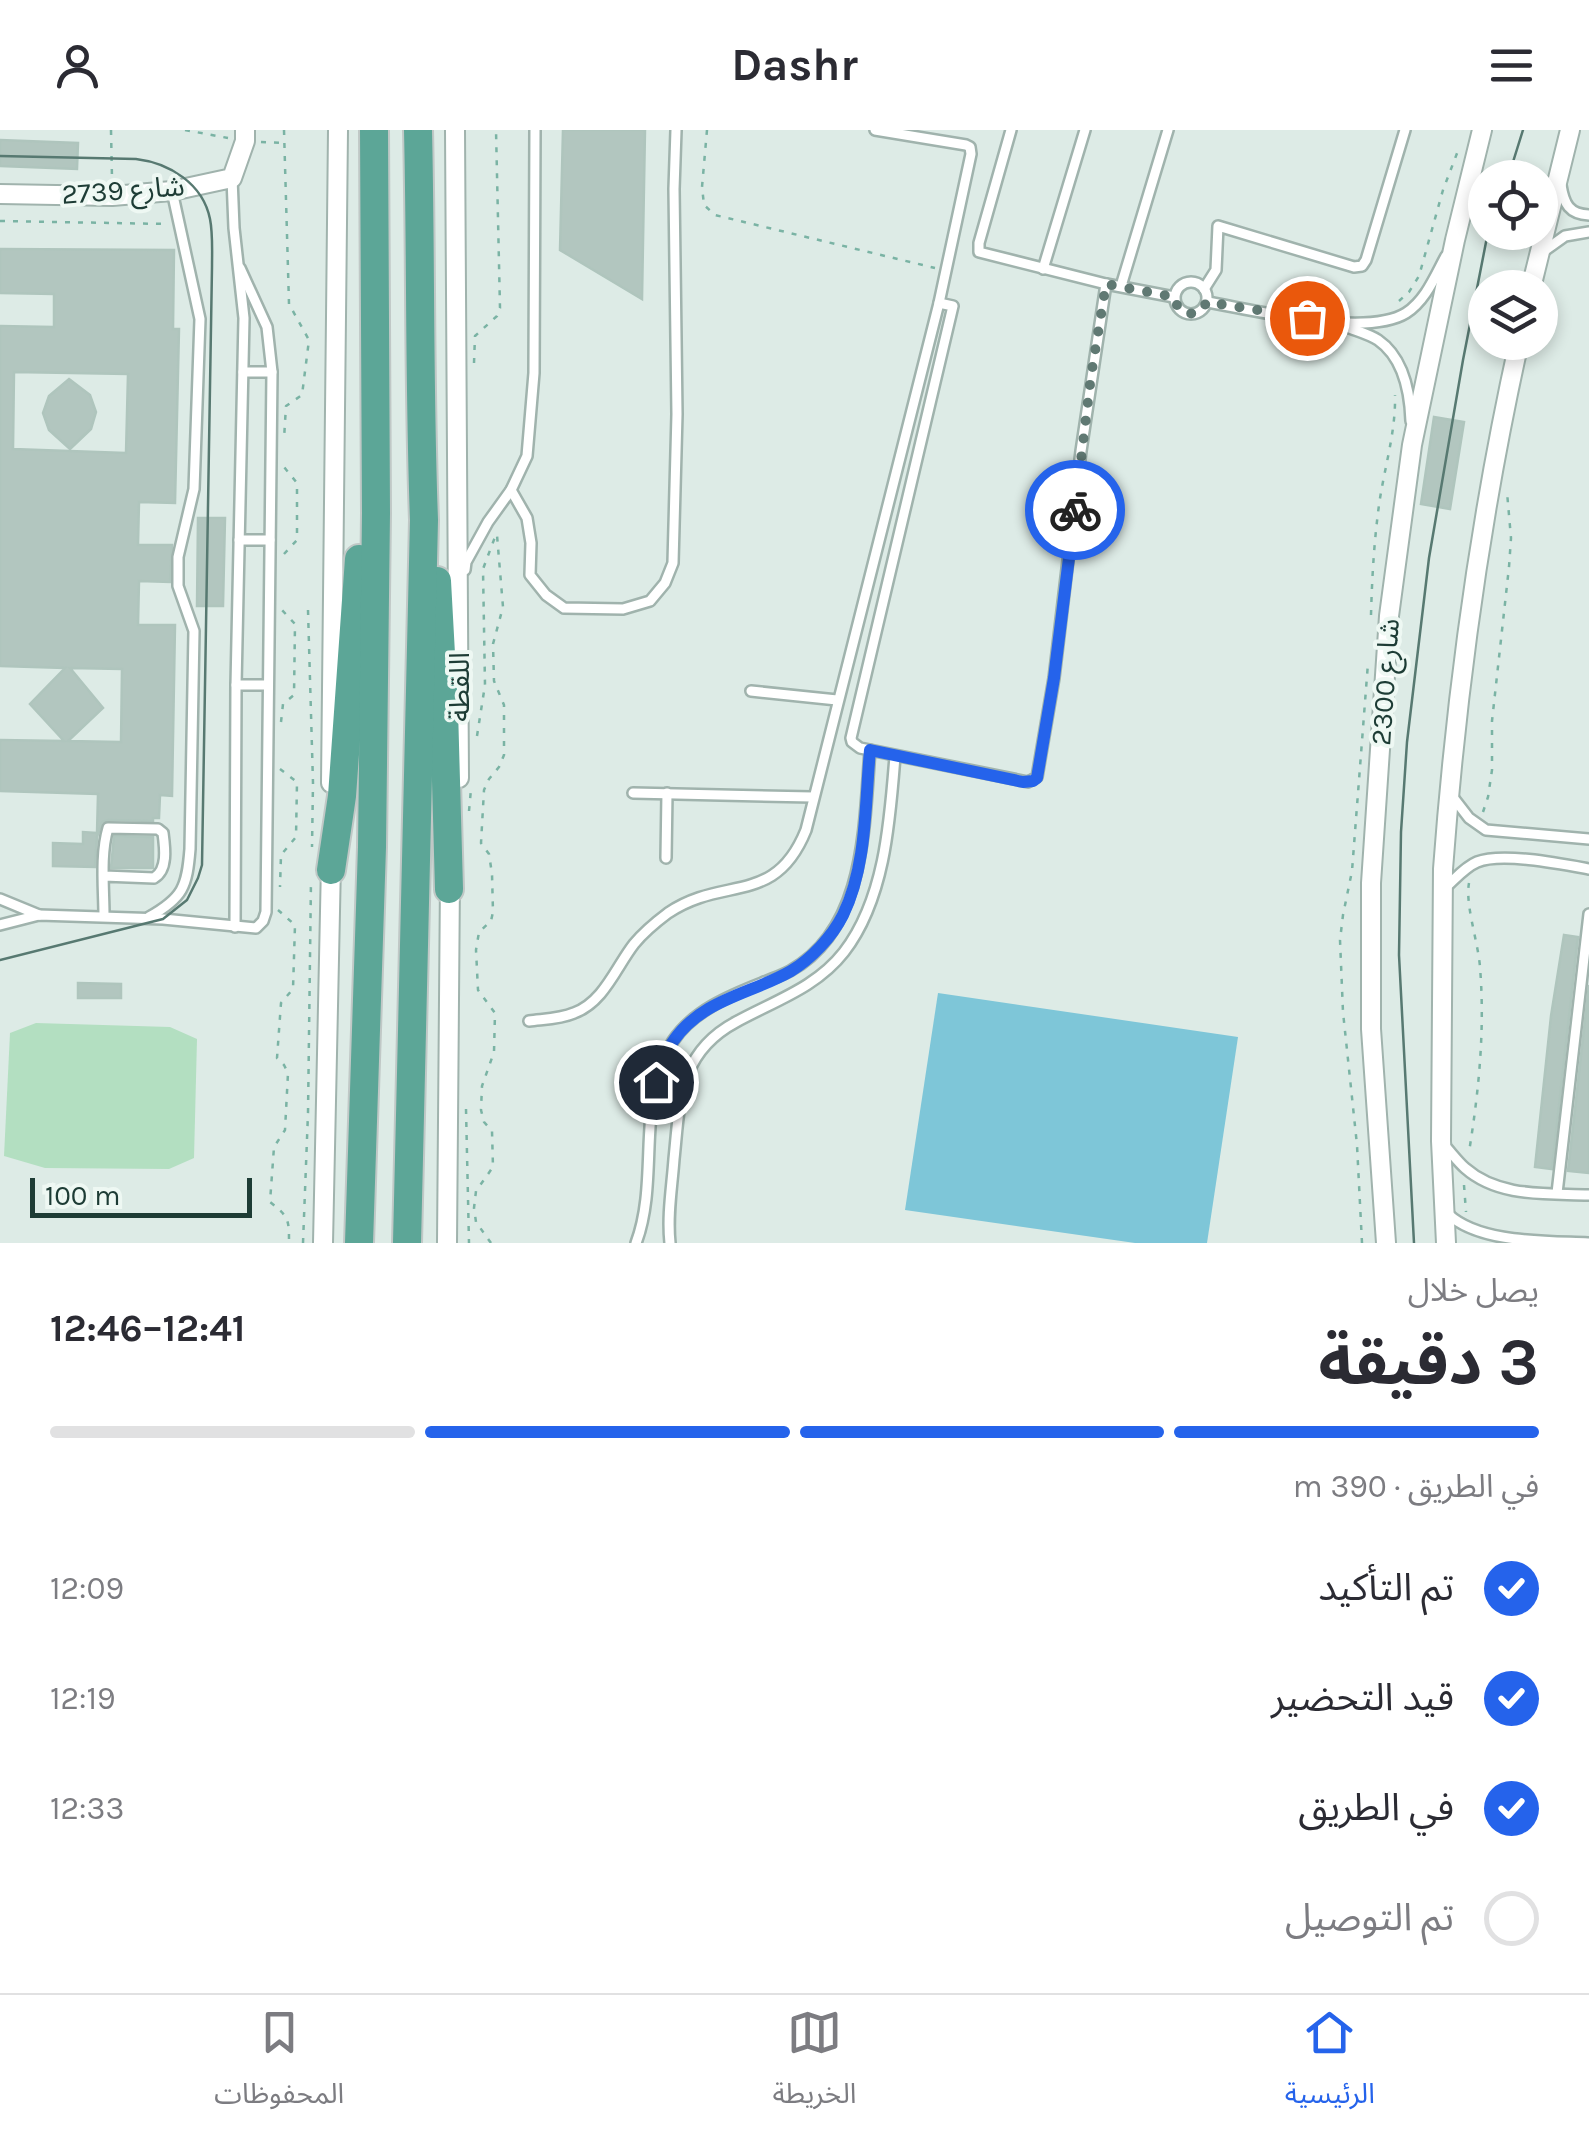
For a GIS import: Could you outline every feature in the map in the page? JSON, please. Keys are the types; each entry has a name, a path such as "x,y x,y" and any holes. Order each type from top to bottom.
{"main road":[{"path":"359,1243 372,846 376,513 374,130"},
{"name":"اللقطة","path":"407,1243 424,520 418,130"},
{"path":"318,872 342,796 375,378"},
{"path":"424,520 439,595 449,889"}],"street":[{"path":"235,172 245,142 244,130"},
{"path":"323,1243 318,872 338,130"},
{"name":"اللقطة","path":"447,1243 449,889 458,810 460,734 454,130"},
{"name":"شارع 2300","path":"1386,1243 1372,1029 1371,884 1390,616 1412,445 1454,240 1482,130"},
{"path":"1535,270 1570,130"},
{"name":"شارع 2739","path":"0,194 112,196 172,190 235,172"},
{"path":"1446,1243 1441,1141 1444,889 1450,795 1462,681 1498,442 1515,360"}],"lane":[{"path":"460,734 467,649 466,562 511,490 527,456 534,373 534,130"},
{"path":"511,490 527,518 530,575 546,595 564,608 623,609 650,601 665,583 673,563 677,414 676,130"},
{"path":"529,1021 571,1015 584,1009 636,942 670,912 775,876 790,861 806,830 939,303 971,154 970,147 875,130"},
{"path":"1011,130 978,250 984,255 1174,297"},
{"path":"1043,269 1086,130"},
{"path":"1121,286 1168,130"},
{"path":"1204,288 1192,282 1180,286 1174,297 1178,308 1188,314 1200,312 1207,302 1204,288 1216,270 1218,226 1354,267 1362,266 1405,130"},
{"path":"235,172 234,228 244,318 235,927"},
{"path":"1559,172 1565,204 1589,215"},
{"path":"146,919 174,901 188,880 190,849 194,631 178,586 178,558 194,490 200,320 172,190"},
{"path":"1538,256 1565,236 1589,232"},
{"path":"1207,302 1340,324 1378,323 1408,312 1428,289 1454,240"},
{"path":"0,925 38,915 256,928 263,921 272,372 266,327 240,268"},
{"path":"939,303 953,306 851,733 852,742 895,756 1028,782 1039,772 1054,678 1106,284"},
{"path":"1340,324 1378,340 1400,367 1408,387 1412,445"},
{"path":"244,372 272,372"},
{"path":"239,540 270,540"},
{"path":"236,685 268,685"},
{"path":"751,692 837,700"},
{"path":"636,1243 645,1213 653,1097 663,1060 688,1024 728,997 790,971 812,956 837,924 857,872 870,750"},
{"path":"670,1243 680,1104 687,1073 707,1042 721,1030 802,989 824,974 844,951 872,898 878,878 895,756"},
{"path":"632,793 812,797"},
{"path":"666,858 667,794"},
{"path":"1450,795 1478,825 1498,832 1589,839"},
{"path":"104,876 154,878 160,874 164,834 158,829 108,828 105,838 104,876 104,916"},
{"path":"1444,889 1475,863 1496,858 1589,869"},
{"path":"0,899 38,915"},
{"path":"1556,1193 1589,919"},
{"path":"1441,1141 1466,1169 1512,1191 1589,1195"},
{"path":"1446,1212 1469,1236 1588,1243"}],"path":[{"path":"111,130 112,196"},
{"path":"284,130 289,304 309,340 302,396 286,406 284,451"},
{"path":"474,362 475,336 497,316 500,308 496,130"},
{"path":"707,130 702,187 704,205 715,215 946,271"},
{"path":"1394,305 1419,276 1443,190 1462,142"},
{"path":"0,221 180,224"},
{"path":"283,466 296,483 297,540 283,556"},
{"path":"1478,825 1488,798 1492,770 1492,722 1510,552 1507,487"},
{"path":"475,748 485,686 483,569 496,533 503,607 493,644 494,681 504,705 504,755 484,790 481,843 489,854 492,912 491,921 479,932 476,950 478,990 495,1013 494,1052 482,1086 481,1110 492,1131 494,1153 493,1166 476,1191 474,1208 476,1222 491,1243"},
{"path":"278,607 295,624 294,694 282,704 282,720"},
{"path":"303,1243 318,872 308,610"},
{"path":"278,768 297,782 296,837 282,855 279,892"},
{"path":"468,826 471,786"},
{"path":"1469,1236 1464,1188 1483,1020 1475,928 1466,896 1475,863"},
{"path":"278,912 295,925 293,989 281,1003 276,1058 288,1073 285,1130 274,1147 270,1202 288,1220 288,1243"},
{"path":"466,1104 470,1243"}],"green space":[{"path":"36,1023 170,1027 197,1039 194,1158 169,1169 45,1168 4,1156 10,1033"}],"water":[{"path":"938,993 1238,1037 1207,1243 1135,1243 905,1210"}],"building":[{"path":"563,130 645,130 642,299 560,250"},
{"path":"0,140 78,143 77,169 0,166"},
{"path":"0,249 174,250 173,329 179,329 175,503 139,502 138,545 172,545 170,582 139,581 138,625 175,625 172,796 160,795 159,818 153,821 102,822 95,867 53,866 53,843 83,844 83,832 97,833 98,794 0,791 0,740 64,741 30,704 65,668 0,666 0,326 54,327 54,294 0,293","holes":["14,372 128,374 126,453 13,449","70,668 122,669 121,742 68,741 103,708"]},
{"path":"69,379 90,395 96,412 91,429 70,449 49,430 43,413 49,396"},
{"path":"1434,417 1464,422 1450,509 1421,504"},
{"path":"198,518 225,518 223,606 197,606"},
{"path":"114,836 153,837 153,868 111,868"},
{"path":"1564,935 1578,937 1552,1169 1535,1167"},
{"path":"78,983 121,984 121,998 78,998"},
{"path":"1589,985 1589,1173 1568,1171"}],"tram line":[{"path":"1514,160 1523,130"},
{"path":"0,156 136,159 161,165 183,177 200,195 210,219 212,249 202,865 187,900 163,919 0,960"},
{"path":"1414,1243 1399,955 1407,742 1429,558 1484,250"}],"way so far":[{"path":"1075,510 1106,284 1174,297 1178,308 1188,314 1200,312 1207,302 1307,318"}],"route":[{"path":"656,1082 674,1040 688,1024 728,997 790,971 812,956 843,915 857,872 870,750 1023,782 1037,778 1075,510"}]}
